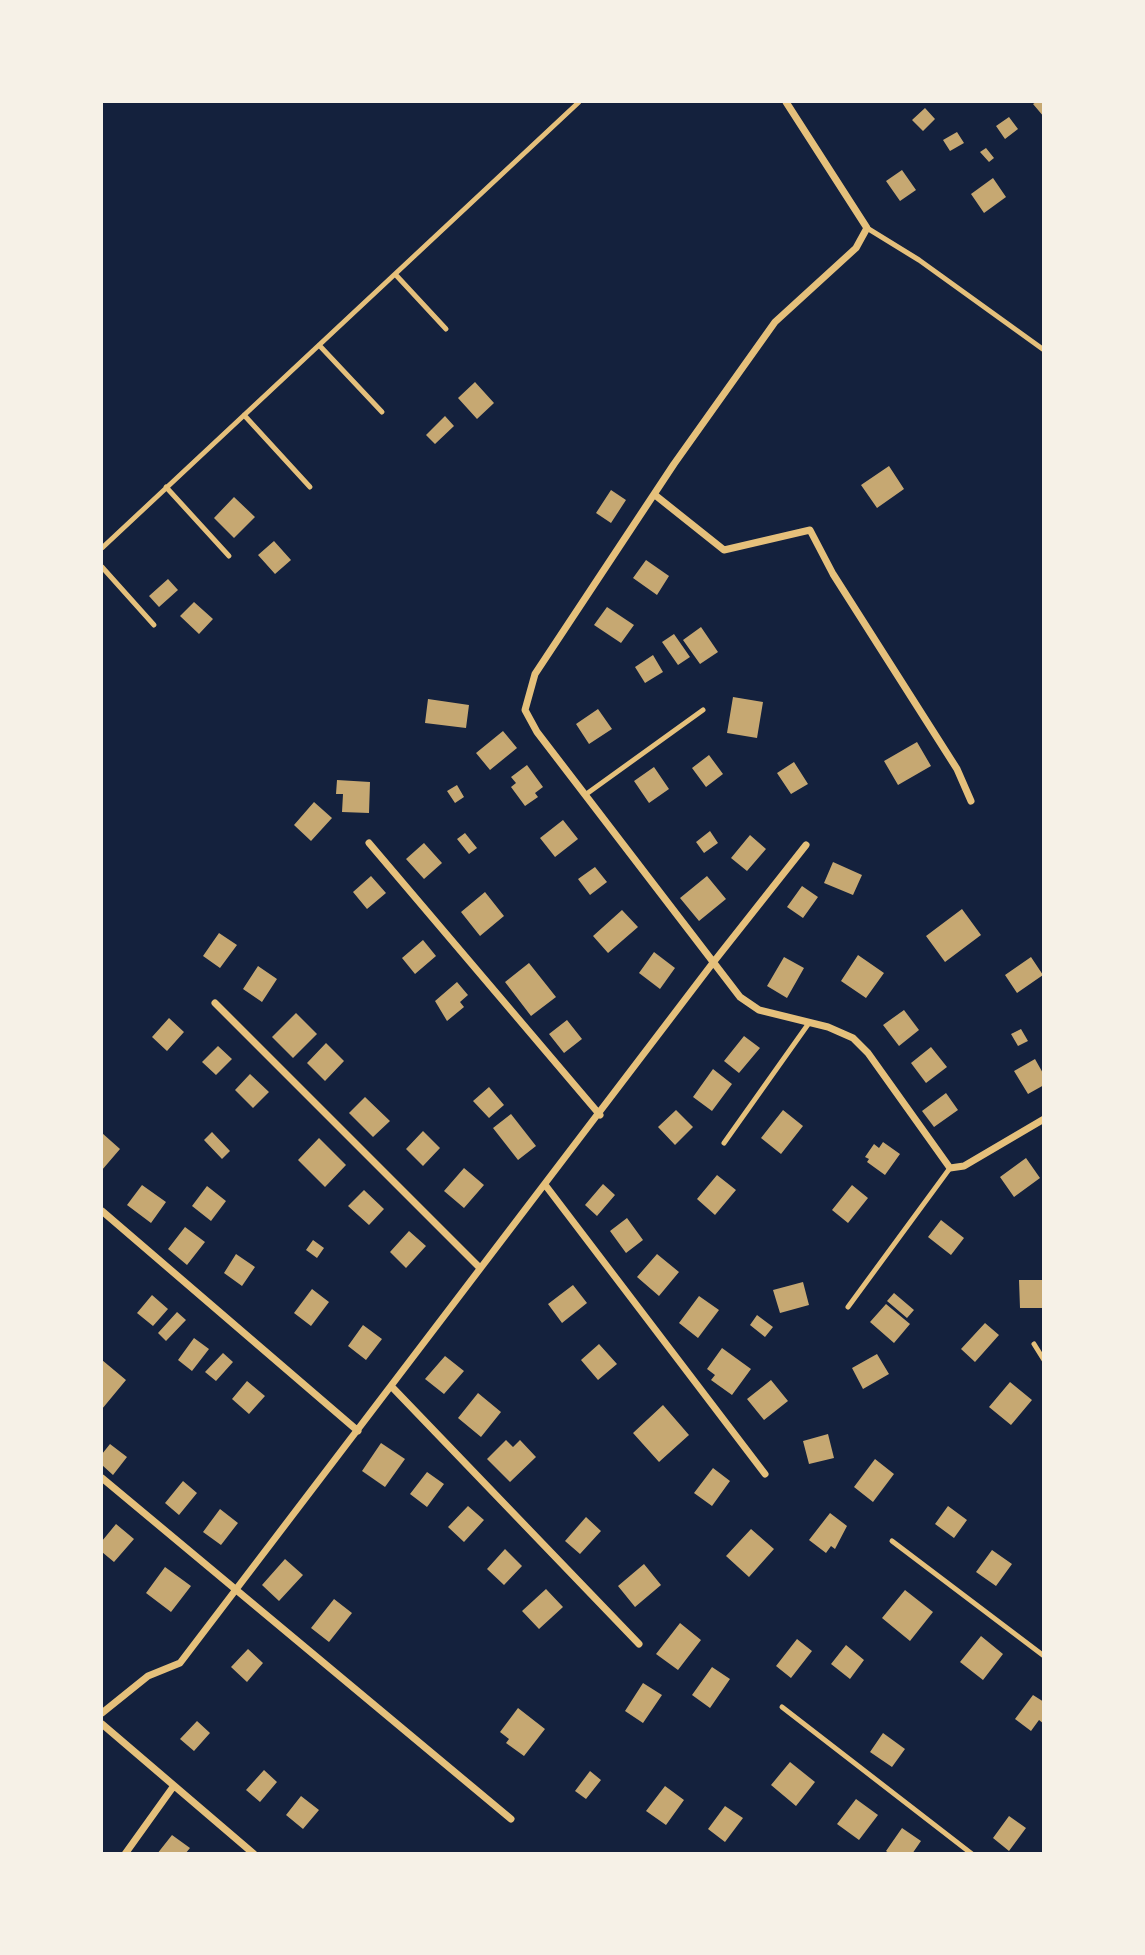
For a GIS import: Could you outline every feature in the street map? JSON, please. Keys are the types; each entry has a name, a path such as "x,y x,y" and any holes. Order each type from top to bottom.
{"street":[{"path":"786,102 866,228 856,248 775,322 654,495 535,674 525,710 537,732 712,964 740,997 759,1010 853,1038 867,1053 950,1168 964,1166 1044,1119"},
{"path":"654,495 724,550 810,530 833,574 957,769 971,801"},
{"path":"369,843 600,1115"},
{"path":"102,1713 148,1676 180,1663 480,1268 546,1186 712,964 806,845"},
{"path":"215,1003 480,1268"},
{"path":"546,1186 765,1474"},
{"path":"102,1211 358,1431"},
{"path":"392,1387 639,1644"},
{"path":"102,1478 511,1819"},
{"path":"102,1724 254,1853"},
{"path":"125,1853 173,1787"}],"lane":[{"path":"102,548 579,102"},
{"path":"866,228 919,260 1044,350"},
{"path":"395,274 446,329"},
{"path":"319,345 383,411"},
{"path":"244,415 310,487"},
{"path":"166,488 229,556"},
{"path":"102,567 153,625"},
{"path":"585,795 703,710"},
{"path":"724,1143 809,1023"},
{"path":"848,1307 950,1168"},
{"path":"1034,1344 1044,1360"},
{"path":"892,1541 1044,1656"},
{"path":"782,1707 972,1853"}],"building":[{"path":"1044,102 1044,117 1033,104"},
{"path":"925,108 935,119 923,131 912,120"},
{"path":"1009,117 1018,129 1005,139 996,126"},
{"path":"957,132 964,143 950,151 943,140"},
{"path":"986,148 994,158 989,162 980,152"},
{"path":"902,170 916,190 900,201 886,181"},
{"path":"993,178 1006,197 984,213 971,194"},
{"path":"475,382 494,403 477,419 458,398"},
{"path":"445,416 454,426 435,444 426,435"},
{"path":"889,466 904,489 877,508 861,485"},
{"path":"611,490 626,500 611,523 596,513"},
{"path":"234,497 255,517 234,538 214,518"},
{"path":"274,541 291,560 275,574 258,555"},
{"path":"646,560 669,576 657,595 633,578"},
{"path":"168,579 178,590 159,607 149,596"},
{"path":"194,602 213,619 199,634 180,616"},
{"path":"607,607 634,625 621,643 594,625"},
{"path":"701,627 718,652 700,664 683,640"},
{"path":"674,634 690,657 678,665 662,642"},
{"path":"653,655 663,672 645,683 635,667"},
{"path":"733,697 763,702 757,738 727,733"},
{"path":"428,699 469,705 466,728 425,723"},
{"path":"598,709 612,729 589,744 576,724"},
{"path":"503,731 517,748 490,770 476,753"},
{"path":"917,742 931,766 898,785 884,761"},
{"path":"709,755 723,774 706,787 692,768"},
{"path":"794,762 808,784 791,794 777,773"},
{"path":"527,765 543,787 535,793 538,797 525,806 511,787 516,783 511,777"},
{"path":"654,767 669,789 649,803 634,781"},
{"path":"337,780 370,782 369,813 342,812 343,794 336,794"},
{"path":"457,785 464,797 455,803 447,791"},
{"path":"314,802 332,818 311,841 294,825"},
{"path":"563,820 578,839 555,857 540,838"},
{"path":"710,831 718,843 704,853 696,842"},
{"path":"465,833 477,848 469,854 457,839"},
{"path":"750,835 766,849 747,871 731,858"},
{"path":"424,843 442,863 424,879 406,859"},
{"path":"833,862 862,875 853,895 824,883"},
{"path":"595,867 607,882 590,895 578,879"},
{"path":"371,876 386,893 367,909 353,892"},
{"path":"707,876 726,899 699,921 680,898"},
{"path":"802,886 818,897 803,918 787,907"},
{"path":"485,892 504,916 480,936 461,912"},
{"path":"962,909 981,935 945,962 926,936"},
{"path":"622,910 638,927 608,953 593,936"},
{"path":"219,933 237,945 220,968 203,956"},
{"path":"423,940 436,956 415,974 402,958"},
{"path":"654,952 675,968 660,989 639,973"},
{"path":"858,955 884,973 866,998 841,981"},
{"path":"784,957 804,968 787,998 767,986"},
{"path":"1031,957 1043,975 1017,993 1005,975"},
{"path":"529,963 556,997 531,1016 505,982"},
{"path":"258,966 277,979 262,1002 243,989"},
{"path":"457,982 468,995 460,1002 464,1007 447,1021 435,1001"},
{"path":"904,1010 919,1030 899,1046 883,1025"},
{"path":"296,1013 317,1034 293,1058 272,1037"},
{"path":"169,1018 184,1032 167,1051 152,1037"},
{"path":"567,1020 582,1039 564,1053 549,1034"},
{"path":"1021,1029 1028,1041 1018,1046 1011,1034"},
{"path":"744,1036 760,1048 739,1073 724,1061"},
{"path":"326,1043 344,1061 325,1081 307,1063"},
{"path":"218,1046 232,1059 216,1075 202,1062"},
{"path":"931,1047 947,1067 926,1083 911,1063"},
{"path":"1035,1059 1044,1075 1044,1085 1028,1094 1014,1071"},
{"path":"713,1069 732,1084 712,1111 693,1097"},
{"path":"250,1074 269,1092 253,1108 235,1090"},
{"path":"489,1087 504,1105 489,1118 473,1101"},
{"path":"946,1093 958,1110 934,1127 922,1111"},
{"path":"365,1097 390,1121 373,1137 349,1113"},
{"path":"676,1110 693,1127 675,1145 658,1127"},
{"path":"783,1110 803,1126 781,1154 761,1138"},
{"path":"511,1114 536,1146 518,1160 493,1128"},
{"path":"423,1131 440,1148 423,1166 406,1149"},
{"path":"212,1132 230,1151 222,1159 204,1140"},
{"path":"102,1133 120,1149 102,1170"},
{"path":"319,1138 346,1165 325,1187 298,1160"},
{"path":"883,1142 900,1154 885,1175 867,1162 869,1159 865,1157 874,1144 879,1148"},
{"path":"1026,1158 1040,1178 1014,1197 1000,1177"},
{"path":"464,1168 484,1185 464,1208 444,1191"},
{"path":"717,1175 736,1190 715,1215 697,1199"},
{"path":"603,1184 615,1195 597,1216 585,1205"},
{"path":"142,1185 166,1202 151,1223 127,1205"},
{"path":"852,1185 868,1198 848,1223 832,1210"},
{"path":"207,1186 226,1201 211,1221 192,1206"},
{"path":"364,1190 384,1209 369,1225 348,1206"},
{"path":"627,1218 643,1240 626,1253 610,1231"},
{"path":"941,1220 964,1238 951,1255 928,1237"},
{"path":"185,1227 205,1242 187,1265 168,1249"},
{"path":"409,1231 426,1246 406,1268 390,1252"},
{"path":"313,1240 324,1248 317,1258 306,1250"},
{"path":"236,1254 255,1267 242,1286 224,1273"},
{"path":"657,1254 679,1272 659,1296 637,1277"},
{"path":"1019,1280 1044,1280 1044,1308 1020,1308"},
{"path":"803,1282 809,1305 780,1313 773,1290"},
{"path":"573,1285 587,1303 562,1323 548,1304"},
{"path":"312,1289 329,1302 311,1326 294,1313"},
{"path":"894,1293 914,1310 907,1318 887,1301"},
{"path":"152,1295 168,1309 153,1326 137,1313"},
{"path":"699,1296 719,1310 698,1338 679,1323"},
{"path":"886,1304 910,1324 894,1343 870,1322"},
{"path":"177,1312 186,1320 166,1341 158,1333"},
{"path":"757,1315 773,1327 765,1337 750,1325"},
{"path":"985,1323 999,1335 975,1362 961,1349"},
{"path":"363,1325 382,1339 366,1360 348,1346"},
{"path":"194,1338 209,1349 192,1371 178,1360"},
{"path":"599,1344 617,1364 598,1380 581,1360"},
{"path":"722,1348 751,1369 732,1395 711,1380 715,1375 707,1369"},
{"path":"223,1353 233,1362 216,1381 205,1372"},
{"path":"877,1354 889,1374 863,1389 852,1368"},
{"path":"445,1356 464,1371 444,1394 425,1379"},
{"path":"102,1360 126,1380 102,1409"},
{"path":"771,1380 788,1401 764,1420 747,1399"},
{"path":"247,1381 265,1396 249,1414 232,1399"},
{"path":"1010,1382 1032,1400 1011,1425 989,1407"},
{"path":"478,1393 501,1412 481,1437 458,1418"},
{"path":"663,1405 689,1435 659,1462 633,1433"},
{"path":"828,1434 834,1458 809,1464 803,1441"},
{"path":"506,1440 513,1447 520,1440 536,1457 510,1482 487,1459"},
{"path":"381,1443 405,1459 385,1487 362,1471"},
{"path":"110,1444 127,1457 113,1475 102,1465 102,1454"},
{"path":"875,1459 894,1474 873,1502 854,1487"},
{"path":"713,1468 730,1481 712,1506 694,1493"},
{"path":"427,1472 444,1484 427,1507 410,1494"},
{"path":"183,1481 197,1493 179,1515 165,1503"},
{"path":"468,1506 484,1520 464,1542 448,1527"},
{"path":"948,1506 967,1520 954,1538 935,1524"},
{"path":"220,1509 238,1523 221,1545 203,1532"},
{"path":"830,1513 847,1526 835,1549 831,1546 826,1553 809,1540"},
{"path":"586,1517 601,1531 580,1554 565,1541"},
{"path":"116,1524 134,1539 114,1562 102,1552 102,1541"},
{"path":"751,1529 774,1549 749,1577 726,1556"},
{"path":"505,1549 522,1566 504,1585 487,1569"},
{"path":"992,1550 1012,1564 996,1586 976,1572"},
{"path":"285,1559 303,1575 279,1601 262,1585"},
{"path":"644,1564 661,1585 635,1607 618,1586"},
{"path":"165,1567 191,1586 171,1612 146,1593"},
{"path":"546,1589 563,1607 539,1629 522,1611"},
{"path":"905,1590 933,1612 910,1641 882,1618"},
{"path":"334,1599 352,1613 329,1642 311,1628"},
{"path":"680,1623 701,1640 678,1670 656,1654"},
{"path":"981,1636 1003,1654 983,1680 960,1662"},
{"path":"797,1639 812,1651 791,1678 776,1666"},
{"path":"846,1645 864,1660 850,1679 831,1664"},
{"path":"248,1649 263,1663 247,1682 231,1667"},
{"path":"712,1667 730,1679 710,1708 692,1695"},
{"path":"643,1683 662,1695 643,1723 625,1711"},
{"path":"1033,1695 1044,1702 1044,1724 1039,1720 1031,1731 1015,1719"},
{"path":"518,1708 545,1729 524,1756 506,1743 509,1739 500,1732"},
{"path":"197,1721 210,1733 194,1751 180,1739"},
{"path":"883,1733 905,1749 892,1767 870,1752"},
{"path":"790,1762 815,1782 796,1806 771,1785"},
{"path":"264,1770 277,1782 260,1802 246,1790"},
{"path":"590,1771 601,1780 586,1799 575,1791"},
{"path":"665,1786 684,1800 666,1825 646,1811"},
{"path":"301,1796 319,1810 303,1829 286,1815"},
{"path":"856,1799 878,1815 859,1840 837,1824"},
{"path":"725,1806 743,1818 725,1842 708,1829"},
{"path":"1009,1816 1026,1828 1009,1851 993,1838"},
{"path":"902,1828 921,1841 912,1854 890,1854 886,1851"},
{"path":"172,1835 190,1848 185,1854 157,1854"}]}
